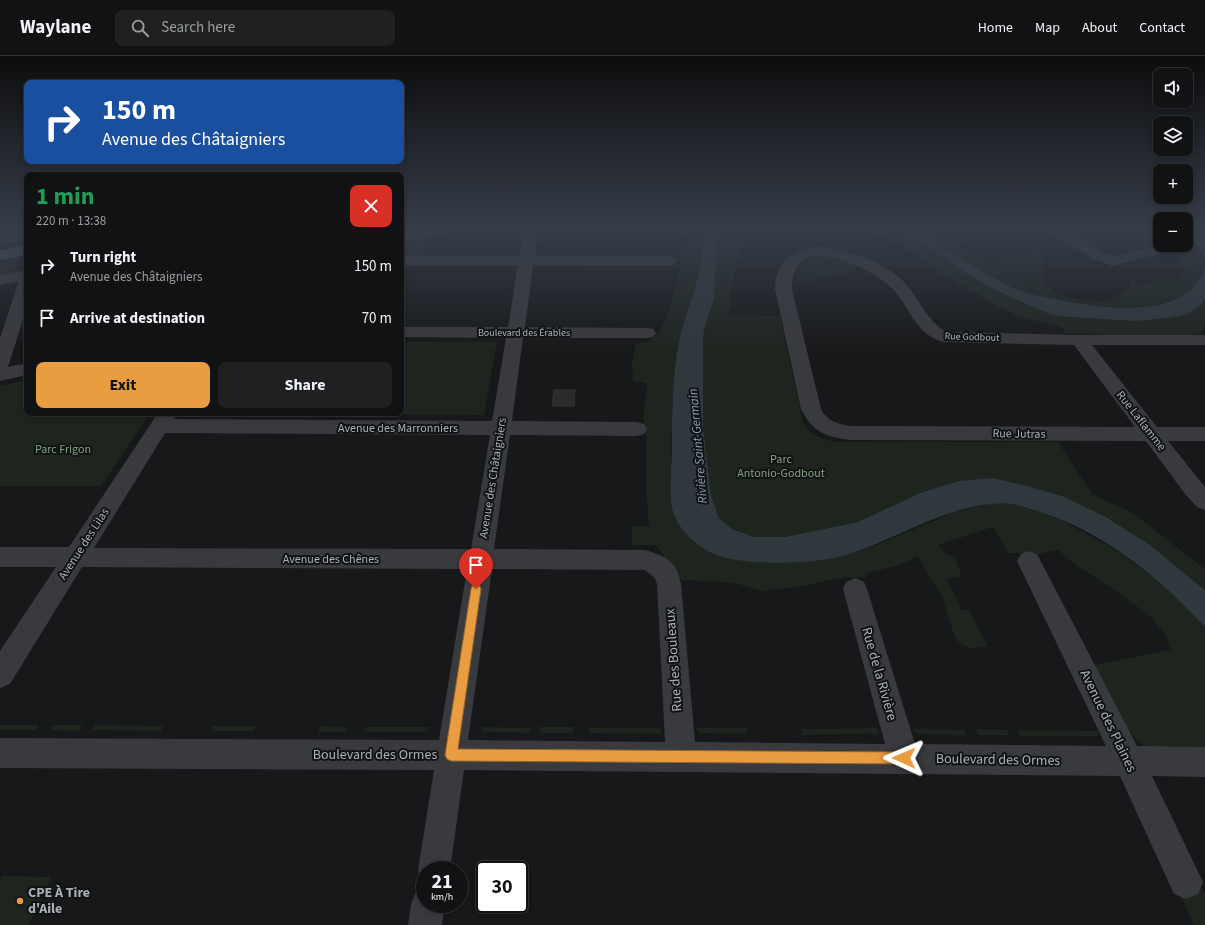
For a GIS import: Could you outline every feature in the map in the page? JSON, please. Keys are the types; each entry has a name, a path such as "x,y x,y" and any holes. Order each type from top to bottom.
{"street":[{"name":"Avenue des Châtaigniers","path":"435,861 525,270"},
{"name":"Rue Godbout","path":"789,270 785,277 784,294 811,409 816,420 833,430"},
{"name":"Rue Godbout","path":"872,270 896,283 928,327 939,335 955,338 1205,340"},
{"path":"0,280 24,276"},
{"path":"0,366 24,296"},
{"name":"Boulevard des Érables","path":"404,332 647,333"},
{"name":"Rue Laflamme","path":"1079,340 1193,488 1205,501"},
{"path":"0,375 24,370"},
{"name":"Avenue des Marronniers","path":"164,420 501,429 637,429"},
{"name":"Avenue des Lilas","path":"0,675 164,420"},
{"name":"Rue Jutras","path":"833,430 852,433 941,432 1205,434"},
{"name":"Avenue des Chênes","path":"0,556 645,560 661,566"},
{"name":"Avenue des Plaines","path":"1029,561 1111,724 1186,882"},
{"name":"Rue des Bouleaux","path":"661,566 666,572 669,584 681,757"},
{"name":"Rue de la Rivière","path":"855,589 904,758"},
{"name":"Boulevard des Ormes","path":"0,753 904,758 1205,762"},
{"path":"425,925 427,913"}],"shaded area":[{"path":"0,270 15,270 10,282 0,284"}],"green space":[{"path":"679,270 699,270 680,339 675,363 672,411 671,491 683,531 844,556 876,545 955,512 988,504 1014,504 1052,515 1113,548 1150,575 1187,607 1205,627 1205,749 1151,748 1135,738 1124,723 1094,665 1170,650 1167,638 1153,619 1118,592 1077,566 1058,550 1038,554 1008,553 993,527 938,545 946,553 955,558 962,577 946,578 962,610 969,610 988,647 970,648 958,642 952,629 941,593 931,580 918,556 900,565 867,573 866,577 840,578 804,586 763,591 734,583 682,580 656,545 632,545 632,526 649,526 646,490 646,439 643,418 647,384 633,380 632,363 636,344 650,341 662,327 676,286"},
{"name":"Parc Antonio-Godbout","path":"713,270 736,270 728,315 780,316 803,422 813,433 821,438 835,442 1058,442 1092,494 1133,513 1205,569 1205,590 1150,545 1106,517 1065,497 993,478 920,493 858,522 785,537 754,537 732,529 719,518 711,495 703,428 703,344"},
{"path":"800,270 850,270 819,280 796,280"},
{"path":"937,270 962,270 1067,317 1136,321 1168,318 1201,305 1205,298 1205,326 1199,334 1182,335 1065,333 1062,327 1018,316 997,306 974,292 970,292"},
{"path":"977,270 1044,270 1044,284 1059,295 1082,300 1107,302 1131,287 1130,280 1141,285 1161,280 1170,283 1181,278 1186,270 1203,270 1202,276 1189,292 1169,302 1143,307 1114,308 1057,301 1014,289 1000,283"},
{"path":"404,342 497,342 484,415 404,415"},
{"name":"Parc Frigon","path":"24,381 24,416 148,416 101,486 0,486 0,386"},
{"path":"0,725 39,725 36,730 0,730"},
{"path":"53,725 82,725 79,731 50,730"},
{"path":"95,725 163,726 161,731 92,730"},
{"path":"213,726 256,726 254,731 211,731"},
{"path":"320,726 348,727 346,732 318,732"},
{"path":"365,727 430,727 426,732 364,732"},
{"path":"481,727 530,728 529,733 484,732"},
{"path":"540,727 574,727 573,733 540,733"},
{"path":"589,728 662,728 660,734 589,733"},
{"path":"696,728 746,728 746,734 699,733"},
{"path":"878,728 878,734 802,735 801,729"},
{"path":"913,729 964,730 966,735 917,734"},
{"path":"975,729 1007,730 1008,735 978,735"},
{"path":"1017,730 1099,731 1098,736 1020,736"},
{"name":"CPE À Tire d'Aile","path":"2,876 51,877 29,925 0,925 0,880"},
{"path":"1175,883 1198,884 1205,893 1205,925 1194,925"}],"water":[{"name":"Rivière Saint-Germain","path":"700,270 715,270 714,298 704,330 703,427 711,495 719,518 732,529 754,537 785,537 858,522 920,493 959,481 993,478 1065,497 1106,517 1150,545 1205,590 1205,627 1168,590 1148,573 1105,542 1058,518 1012,504 991,504 970,507 949,513 867,548 834,558 783,563 748,561 719,556 699,545 692,540 677,522 672,509 671,492 672,408 675,367 679,341"},
{"path":"962,270 979,270 1004,284 1038,296 1093,306 1117,308 1140,307 1162,304 1181,296 1196,284 1203,270 1205,270 1205,298 1201,305 1188,314 1168,318 1136,321 1067,317 1050,314 988,286"}],"building":[{"path":"554,390 575,390 574,406 552,406"}],"place":[{"name":"CPE À Tire d'Aile","path":"20,901"}],"route":[{"path":"476,589 451,755 904,758"}]}
